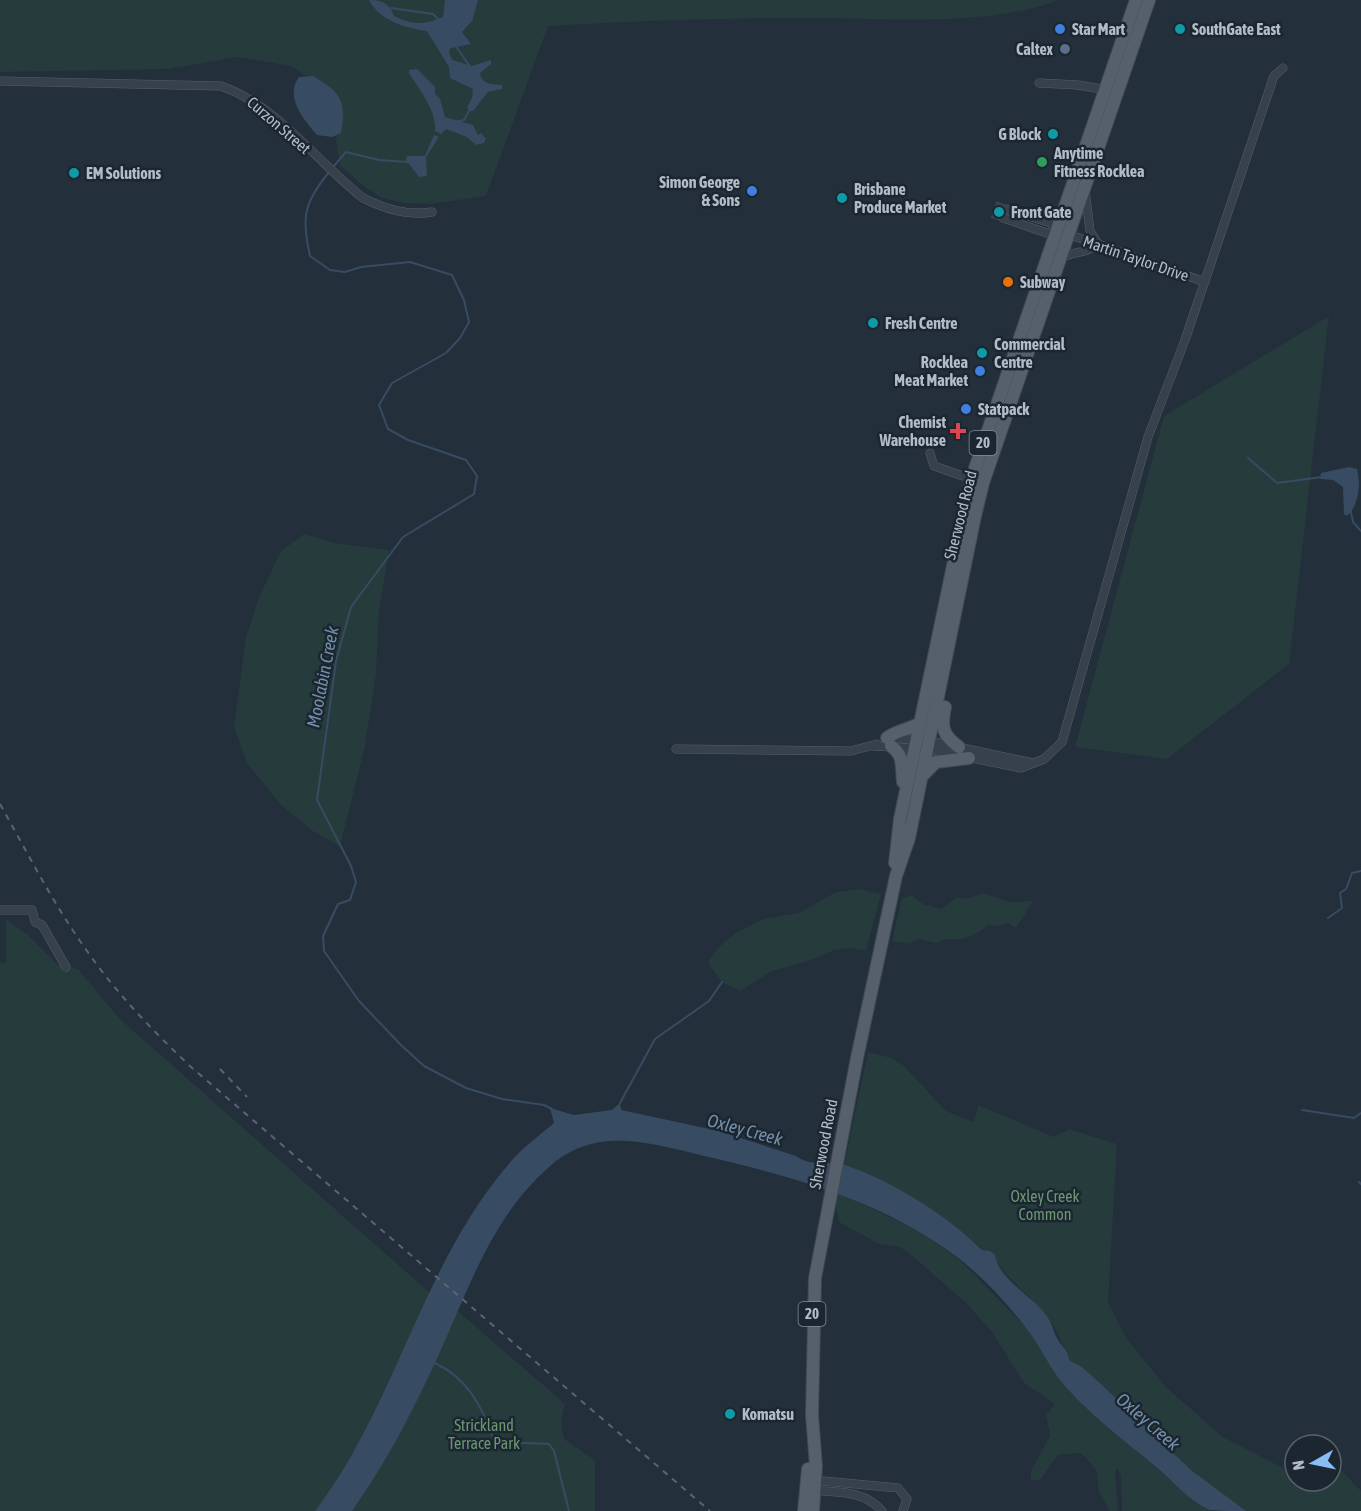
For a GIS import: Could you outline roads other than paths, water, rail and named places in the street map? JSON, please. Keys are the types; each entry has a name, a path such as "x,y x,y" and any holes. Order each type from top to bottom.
{"main road":[{"name":"Sherwood Road","path":"896,876 909,838 922,776 923,744 920,723 977,482 1062,232 1104,91 1136,0"},
{"name":"Sherwood Road","path":"813,1511 811,1485 813,1296 839,1150 893,893 897,844 905,795 923,744 943,673 977,482 1058,260 1062,232 1084,186 1149,0"},
{"path":"943,673 950,679 942,723 946,737 959,747"},
{"path":"905,795 903,764 897,750 889,742 894,732 913,728 920,723"},
{"path":"922,776 936,762 969,758"},
{"name":"Sherwood Road","path":"804,1511 811,1485"}],"street":[{"path":"923,744 969,758 1021,768 1044,759 1055,750 1067,729 1148,437 1205,282 1274,76 1282,68"},
{"name":"Curzon Street","path":"0,81 221,86 240,92 261,106 363,198 381,207 402,213 432,213"},
{"path":"1039,83 1090,87 1104,91 1117,88"},
{"path":"1058,260 1067,254 1091,250 1098,244 1090,231 1084,186"},
{"path":"1006,209 1051,223 1062,232"},
{"path":"1003,218 1047,233 1062,232"},
{"name":"Martin Taylor Drive","path":"1062,232 1205,282"},
{"path":"930,453 934,466 977,482"},
{"path":"676,749 830,752 862,750 889,742 959,747 1033,763"},
{"path":"0,910 32,910 35,922 42,925 66,967"},
{"path":"811,1485 856,1494 873,1501 882,1511"},
{"path":"811,1485 898,1488 903,1491 907,1499 903,1511"}],"water":[{"path":"369,0 384,3 394,16 418,23 443,17 445,0 478,0 472,21 462,32 471,44 451,48 449,52 452,60 472,66 491,60 491,64 480,73 481,77 488,83 502,85 502,89 488,92 473,111 470,111 467,108 473,89 450,78 449,67 427,31 410,28 386,18"},
{"path":"417,69 435,87 435,94 440,99 445,117 473,125 478,135 481,133 486,139 484,143 476,145 467,137 446,129 441,134 435,131 430,108 409,73 409,70"},
{"path":"313,76 335,92 342,105 341,133 332,137 317,135 302,115 295,100 295,85 299,77"},
{"path":"434,135 439,137 426,157 427,176 419,177 406,160 407,156 425,156"},
{"path":"1349,467 1357,469 1359,488 1354,506 1347,516 1344,514 1343,487 1333,480 1320,479 1321,473"},
{"path":"620,1103 621,1110 719,1131 808,1162 845,1165 881,1180 918,1200 952,1224 982,1250 990,1251 995,1255 1002,1271 1051,1322 1069,1360 1082,1367 1101,1384 1191,1470 1246,1511 1210,1510 1202,1506 1106,1426 1060,1380 1031,1334 994,1290 966,1264 928,1237 866,1205 801,1181 680,1150 640,1142 621,1141 583,1146 565,1155 527,1189 494,1235 416,1403 364,1494 352,1511 315,1511 343,1469 368,1425 455,1242 482,1199 513,1159 554,1123 550,1108 574,1115 612,1110"}],"waterway":[{"name":"Moolabin Creek","path":"391,8 433,14 439,20"},
{"name":"Moolabin Creek","path":"455,45 471,68"},
{"name":"Moolabin Creek","path":"455,122 464,120 470,109"},
{"name":"Moolabin Creek","path":"333,167 346,152 379,160 408,162"},
{"name":"Moolabin Creek","path":"329,172 314,193 307,211 305,220 310,256 330,270 345,272 361,267 410,262 452,275 464,300 469,322 460,338 446,353 392,383 379,405 388,429 408,440 466,460 477,476 474,494 403,537 351,607 336,661 317,800 351,866 356,882 350,900 338,904 323,936 324,951 359,1001 424,1066 466,1088 502,1099 544,1105 552,1109"},
{"path":"1248,458 1277,483 1322,477"},
{"path":"1350,508 1353,522 1361,531"},
{"path":"1328,918 1342,908 1340,893 1346,889 1352,873 1361,871"},
{"path":"620,1103 655,1039 709,1001 722,982"},
{"path":"1302,1110 1354,1118 1361,1113"},
{"path":"435,1363 456,1377 472,1394 493,1438 505,1442 549,1444 554,1451 569,1511"}],"tunnel":[{"path":"995,205 1006,209"},
{"path":"992,214 1003,218"}],"railway":[{"path":"0,804 75,934 123,997 163,1040 191,1067 710,1511"},
{"path":"220,1069 247,1097"}],"place":[{"name":"Star Mart","path":"1060,29"},
{"name":"SouthGate East","path":"1180,29"},
{"name":"Caltex","path":"1065,49"},
{"name":"G Block","path":"1053,134"},
{"name":"Anytime Fitness Rocklea","path":"1042,162"},
{"name":"EM Solutions","path":"74,173"},
{"name":"Simon George & Sons","path":"752,191"},
{"name":"Brisbane Produce Market","path":"842,198"},
{"name":"Front Gate","path":"999,212"},
{"name":"Subway","path":"1008,282"},
{"name":"Fresh Centre","path":"873,323"},
{"name":"Commercial Centre","path":"982,353"},
{"name":"Rocklea Meat Market","path":"980,371"},
{"name":"Statpack","path":"966,409"},
{"name":"Chemist Warehouse","path":"958,431"},
{"name":"Komatsu","path":"730,1414"}],"water label":[{"name":"Oxley Creek","path":"745,1130"},
{"name":"Oxley Creek","path":"1148,1422"}],"park label":[{"name":"Oxley Creek Common","path":"1045,1205"},
{"name":"Strickland Terrace Park","path":"484,1434"}]}
